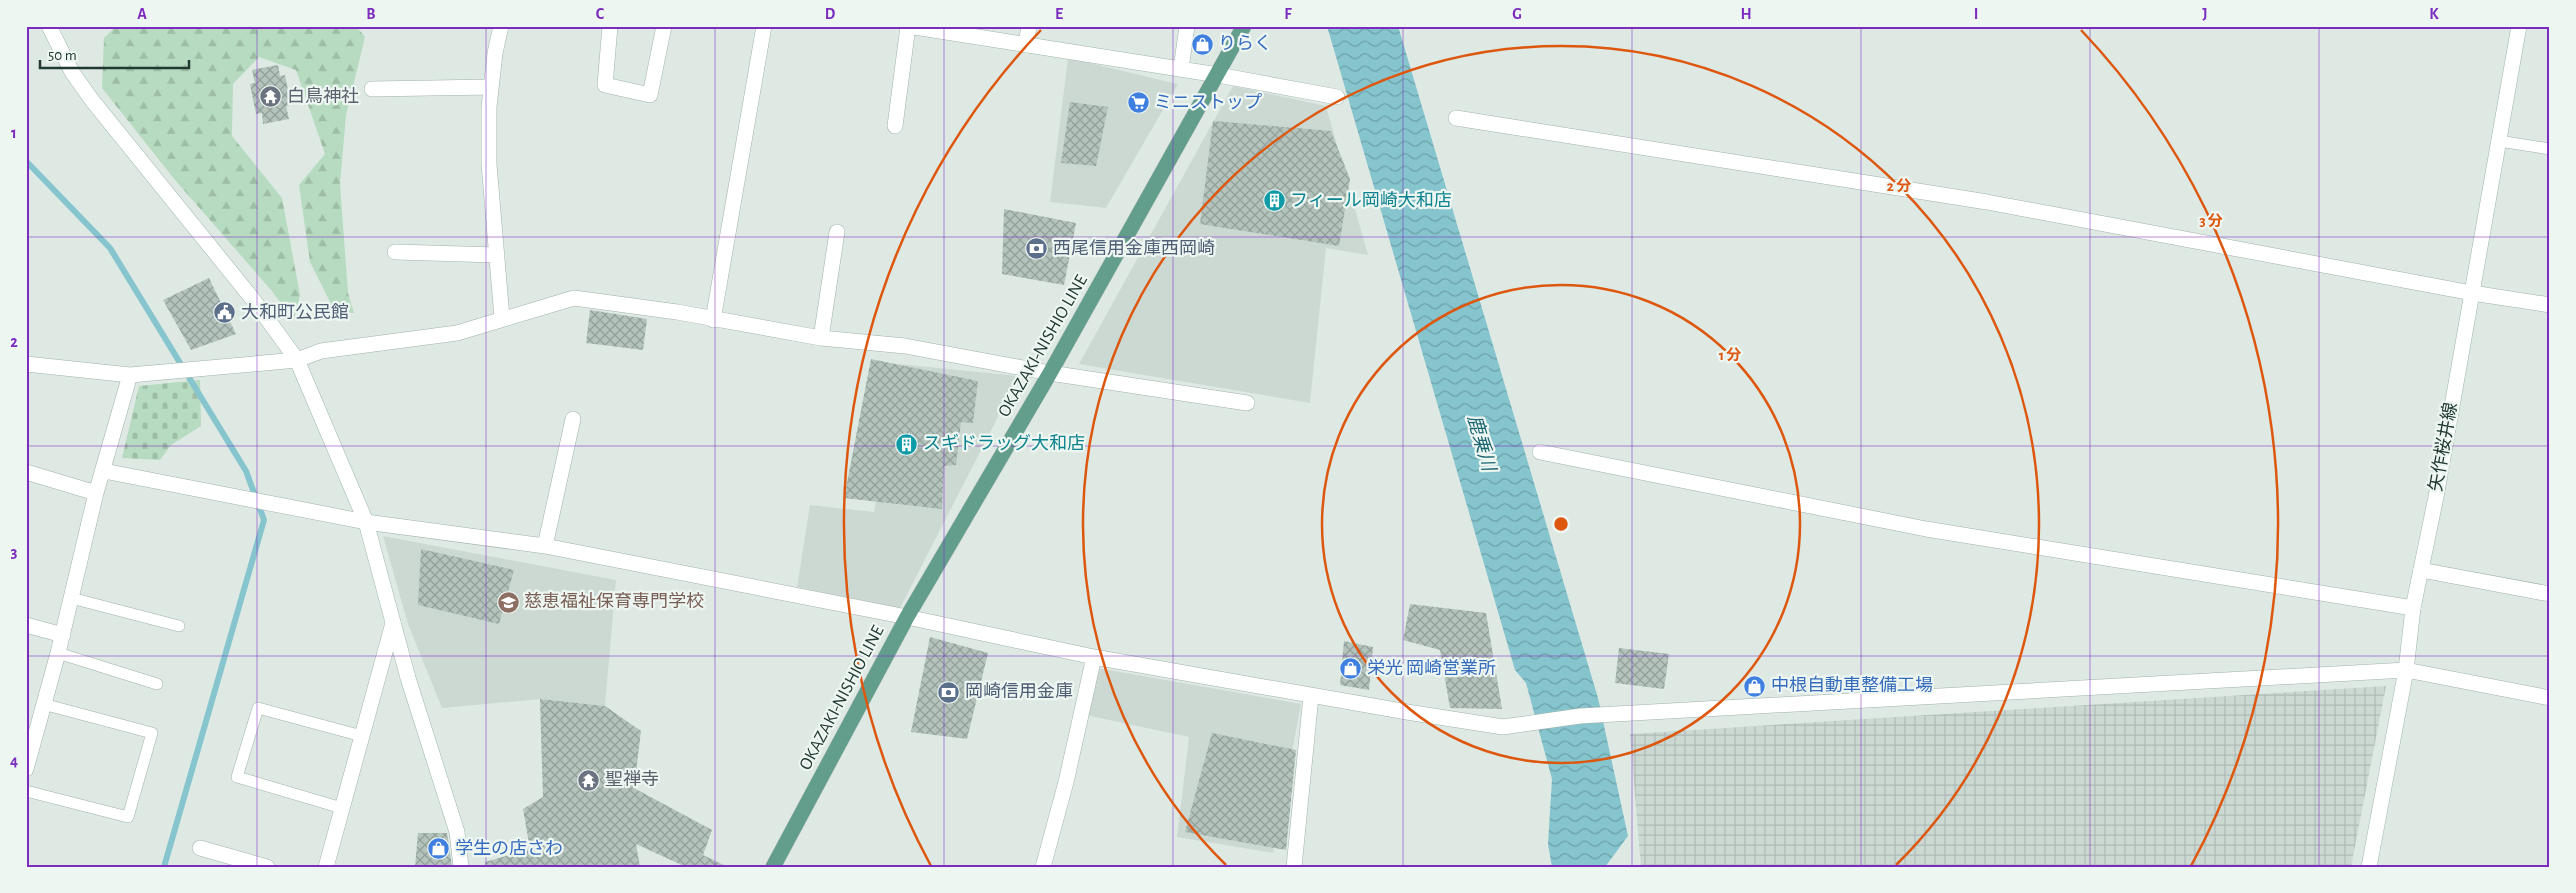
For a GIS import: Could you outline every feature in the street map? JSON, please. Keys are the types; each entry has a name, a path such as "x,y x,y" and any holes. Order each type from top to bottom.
{"main road":[{"name":"OKAZAKI-NISHIO LINE","path":"773,867 907,617 1050,373 1244,26"}],"street":[{"path":"49,26 72,72 92,99 255,302 297,360 366,522 392,623 457,832 461,867"},
{"path":"501,26 491,87 489,164 502,318"},
{"path":"610,26 605,85 650,95 664,26"},
{"path":"713,320 764,26"},
{"path":"895,126 908,26 1218,75 1336,97"},
{"path":"1026,45 1029,26"},
{"path":"1181,69 1187,26"},
{"name":"矢作桜井線","path":"2369,867 2406,670 2413,608 2472,293 2519,26"},
{"path":"372,89 491,87"},
{"path":"1456,118 1987,202 2472,293 2550,305"},
{"path":"821,338 837,232"},
{"path":"395,252 497,255"},
{"path":"26,364 130,375 297,360 321,351 457,333 574,298 677,312 821,338 905,346 1050,373 1247,403"},
{"path":"26,768 36,711 58,653 96,493 104,471 130,375"},
{"path":"545,546 573,419"},
{"path":"1540,452 1926,529 2413,608"},
{"path":"104,471 366,522 545,546 907,617 1094,657 1311,696 1503,727 1580,716 2406,670 2550,698"},
{"path":"26,472 96,493"},
{"path":"2421,570 2550,594"},
{"path":"326,867 392,623"},
{"path":"26,625 63,635"},
{"path":"1043,867 1066,782 1094,657"},
{"path":"1294,867 1311,696"},
{"path":"200,848 267,867"}],"lane":[{"path":"2499,141 2550,149"},
{"path":"71,598 178,626"},
{"path":"58,653 157,684"},
{"path":"342,808 238,777 258,708 362,736"},
{"path":"26,791 128,817 152,733 36,711"}],"shaded area":[{"path":"1068,58 1178,84 1106,208 1050,202"},
{"path":"1233,86 1326,106 1368,255 1326,248 1310,403 1079,364"},
{"path":"899,364 1019,376 900,608 797,587 810,505 874,512"},
{"name":"慈恵福祉保育専門学校","path":"383,536 616,580 605,706 540,699 442,708 408,624"},
{"path":"1092,667 1301,704 1273,853 1177,837 1189,737 1081,714"},
{"path":"2386,686 2351,867 1641,867 1630,734"}],"green space":[{"path":"116,26 356,26 365,37 346,115 340,184 348,293 354,313 335,312 310,262 299,185 325,154 296,70 259,57 233,84 232,136 282,198 300,295 294,320 271,290 175,180 102,88 104,38"},
{"path":"200,380 201,426 171,445 160,460 122,458 139,386"}],"water":[{"name":"鹿乗川","path":"1327,26 1398,26 1598,698 1628,836 1605,867 1552,867 1548,844 1552,779 1526,683 1515,670"}],"building":[{"path":"278,65 280,76 285,75 291,105 286,106 289,119 263,124 262,113 256,114 250,84 255,83 252,70"},
{"path":"1070,102 1108,107 1096,166 1061,163"},
{"name":"フィール岡崎大和店","path":"1213,121 1331,131 1350,179 1339,246 1200,224"},
{"name":"西尾信用金庫西岡崎","path":"1004,209 1076,223 1064,285 1002,274"},
{"path":"209,278 236,334 191,350 163,300"},
{"path":"590,310 647,319 643,350 586,343"},
{"name":"スギドラッグ大和店","path":"871,359 978,381 973,423 961,422 956,465 944,466 942,509 844,498"},
{"path":"421,549 514,570 499,624 418,605"},
{"path":"1410,604 1486,613 1502,709 1450,708 1440,650 1403,640"},
{"name":"岡崎信用金庫","path":"930,637 988,653 967,739 911,732"},
{"path":"1344,641 1373,647 1369,690 1340,685"},
{"path":"1619,648 1669,654 1664,689 1615,683"},
{"name":"聖禅寺","path":"540,699 605,706 641,731 634,788 712,830 703,855 728,867 686,867 636,844 640,867 486,867 485,862 530,849 523,809 543,797"},
{"path":"1212,733 1296,750 1286,850 1185,832"},
{"path":"418,833 447,833 452,867 415,867"}],"waterway":[{"path":"26,161 110,248 246,471 264,520 164,867"}],"place":[{"name":"りらく","path":"1202,44"},
{"name":"白鳥神社","path":"271,97"},
{"name":"ミニストップ","path":"1138,103"},
{"name":"フィール岡崎大和店","path":"1274,201"},
{"name":"西尾信用金庫西岡崎","path":"1037,249"},
{"name":"大和町公民館","path":"225,313"},
{"name":"スギドラッグ大和店","path":"907,444"},
{"name":"慈恵福祉保育専門学校","path":"508,602"},
{"name":"栄光 岡崎営業所","path":"1351,669"},
{"name":"中根自動車整備工場","path":"1755,686"},
{"name":"岡崎信用金庫","path":"949,692"},
{"name":"聖禅寺","path":"589,780"},
{"name":"学生の店さわ","path":"439,849"}]}
